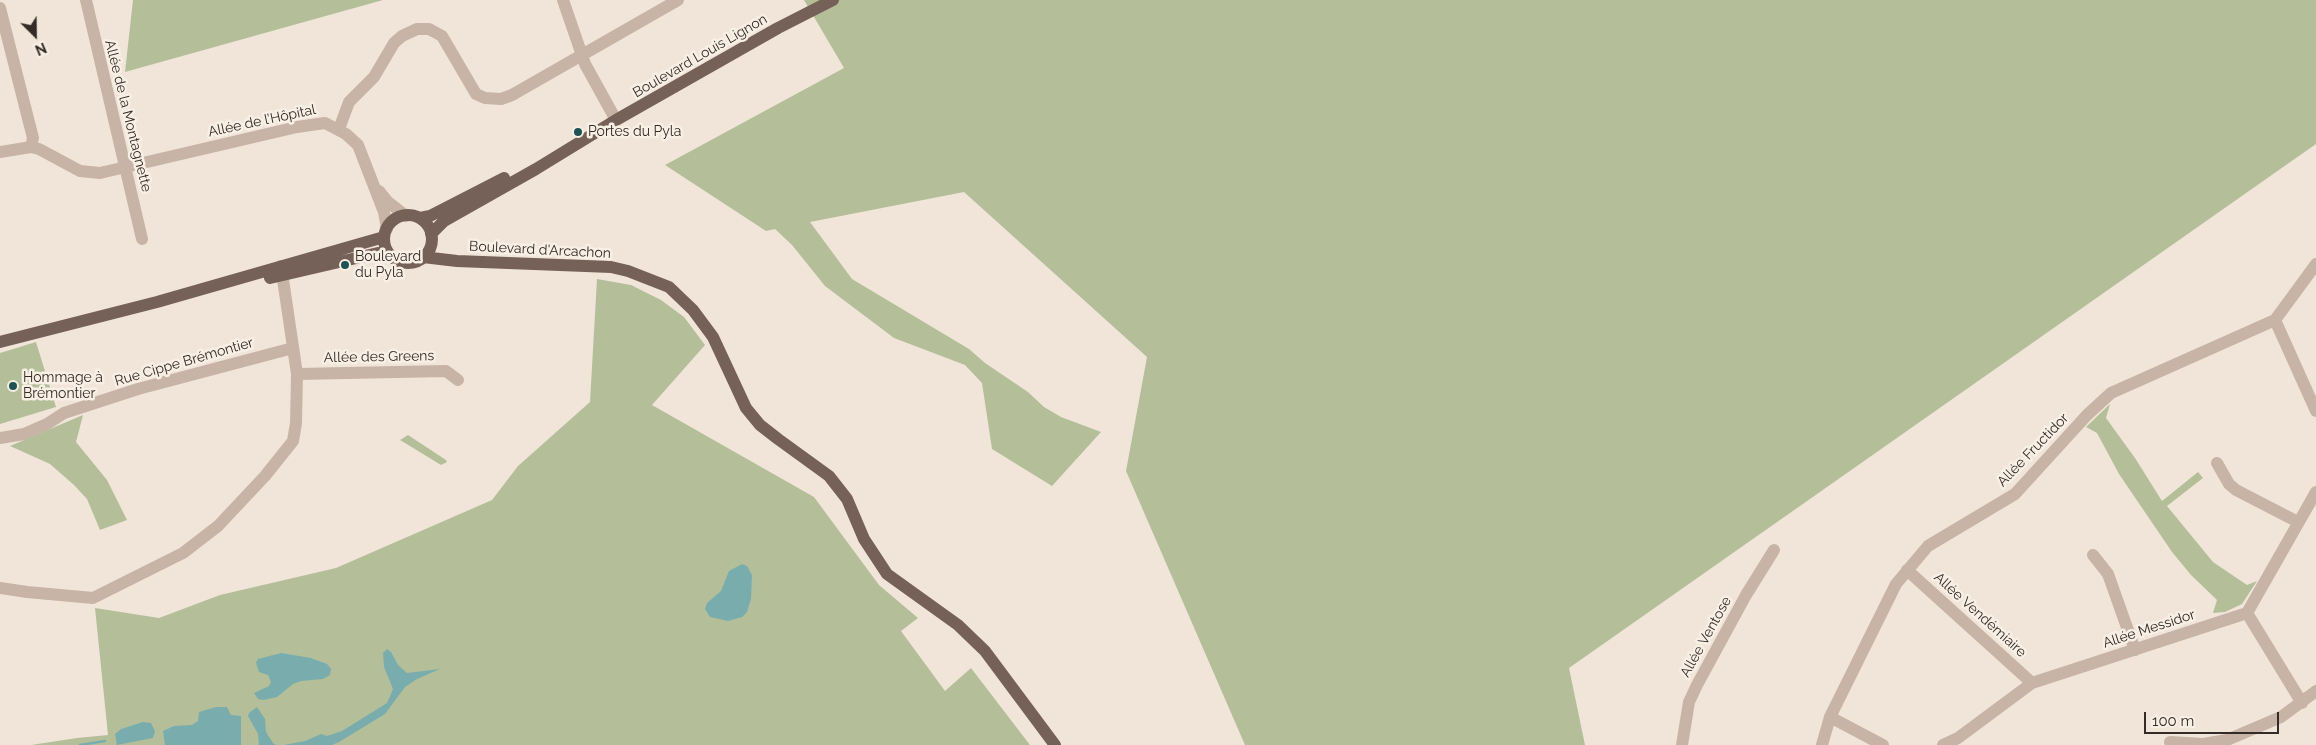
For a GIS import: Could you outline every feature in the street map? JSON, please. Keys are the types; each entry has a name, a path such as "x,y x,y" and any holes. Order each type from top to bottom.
{"main road":[{"name":"Boulevard Louis Lignon","path":"612,123 778,28 833,0"},
{"path":"392,256 386,248 386,233 392,222 406,216 420,218 430,216 612,123"},
{"path":"431,237 444,221 536,170 612,123"},
{"path":"282,271 378,253 411,263 428,253 431,237 428,226 420,218"},
{"path":"0,342 158,302 178,300 282,271 386,233"},
{"name":"Boulevard d'Arcachon","path":"431,237 444,254 457,261"},
{"name":"Boulevard d'Arcachon","path":"423,257 457,261 611,267 628,271 669,287 693,310 713,337 750,414 778,439 829,476 847,500 864,539 887,574 958,625 985,651 1055,745"}],"street":[{"name":"Allée de la Montagnette","path":"86,0 142,239"},
{"path":"563,0 581,55 612,123"},
{"path":"339,129 349,102 374,77 394,43 402,36 417,29 428,28 439,33 472,88 480,97 501,99 512,95 678,0"},
{"path":"0,8 33,138 31,147 0,152"},
{"name":"Allée de l’Hôpital","path":"31,147 39,149 80,171 93,173 125,168 315,123 324,123 339,129 358,145 384,212 386,233"},
{"name":"Allée de l’Hôpital","path":"374,183 388,202 406,216"},
{"name":"Allée Fructidor","path":"1822,745 1830,717 1896,584 1928,546 2015,494 2087,415 2111,393 2275,320 2316,264"},
{"path":"0,588 93,598 183,553 228,516 265,476 293,441 296,423 297,374 282,271"},
{"path":"2275,320 2316,411"},
{"name":"Rue Cippe Brémontier","path":"0,438 19,436 39,428 64,413 138,389 293,348"},
{"name":"Allée des Greens","path":"297,374 446,370 458,380"},
{"path":"2217,463 2236,490 2298,522"},
{"path":"2302,703 2247,613 2316,492"},
{"name":"Allée Ventose","path":"1682,745 1689,702 1697,685 1746,595 1774,550"},
{"path":"2093,554 2108,574 2135,650"},
{"name":"Allée Vendémiaire","path":"1907,570 2032,683"},
{"name":"Allée Messidor","path":"1943,745 1958,738 2032,683 2247,613"},
{"path":"2170,742 2203,744 2227,740 2281,717 2316,691"},
{"path":"1830,717 1883,745"}],"green space":[{"path":"133,0 383,0 125,72"},
{"path":"804,0 2316,0 2316,144 1569,668 1585,745 1245,745 1126,471 1147,357 964,192 810,222 852,279 969,349 985,363 1028,392 1044,407 1061,417 1101,432 1052,486 992,449 982,383 965,365 894,338 825,286 792,245 775,229 766,231 665,165 844,68"},
{"path":"597,279 631,285 661,300 684,317 705,345 652,405 814,497 879,585 918,618 901,631 945,691 971,668 1030,745 31,745 108,735 95,608 159,618 220,595 336,568 492,500 518,466 590,402"},
{"path":"36,342 56,407 0,424 0,353"},
{"path":"2110,404 2106,418 2135,458 2162,501 2198,472 2203,478 2167,506 2213,562 2247,585 2257,581 2242,604 2225,612 2213,613 2217,600 2191,575 2172,552 2119,474 2097,433 2086,427"},
{"path":"83,415 76,442 107,480 127,520 100,530 87,499 74,485 50,464 10,446"},
{"path":"408,435 447,462 441,465 400,440"}],"water":[{"path":"742,564 747,566 752,575 751,599 747,612 742,617 728,621 710,617 705,609 707,603 721,591 729,571"},
{"path":"387,649 391,652 398,665 407,673 440,669 417,679 405,687 385,714 339,742 332,745 284,745 305,741 321,734 327,736 342,731 387,703 393,689 384,667 383,653"},
{"path":"281,653 311,658 327,664 331,669 330,675 323,679 301,681 293,684 277,697 263,700 258,699 254,693 269,686 271,682 268,675 259,672 256,663 258,659"},
{"path":"216,707 227,707 231,715 241,716 241,745 165,745 163,731 174,726 192,725 198,721 199,712"},
{"path":"257,707 265,719 266,732 276,745 259,745 258,734 248,716"},
{"path":"143,722 151,723 155,731 153,738 117,745 115,734 121,729"}],"waterway":[{"path":"80,745 105,741"}],"place":[{"name":"Portes du Pyla","path":"578,132"},
{"name":"Boulevard du Pyla","path":"345,265"},
{"name":"Hommage à Brémontier","path":"13,386"}]}
